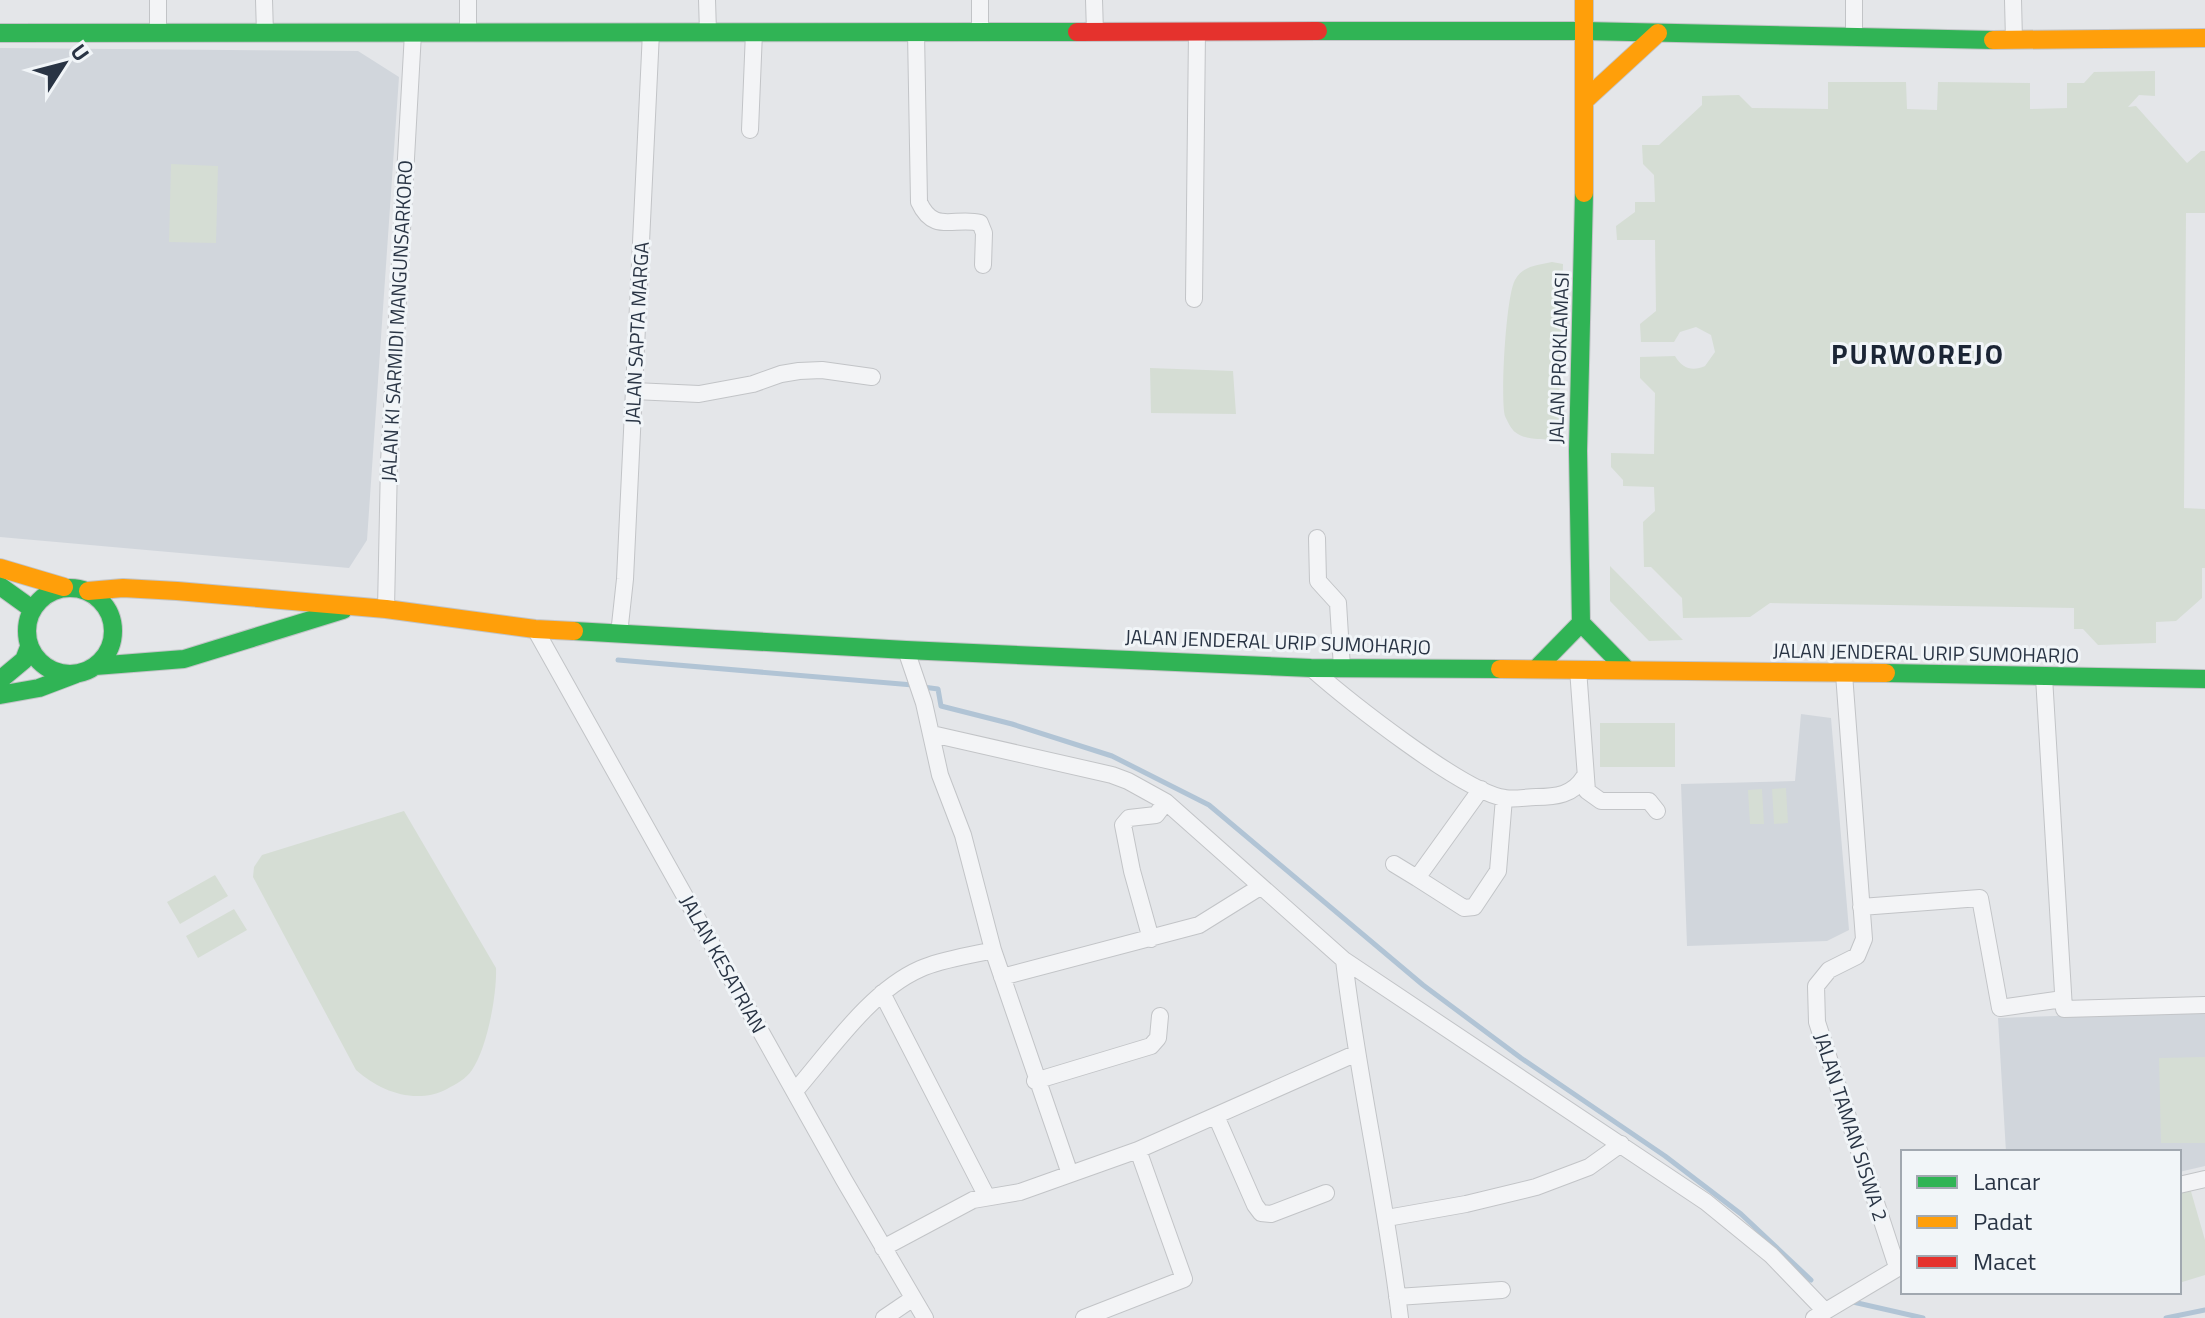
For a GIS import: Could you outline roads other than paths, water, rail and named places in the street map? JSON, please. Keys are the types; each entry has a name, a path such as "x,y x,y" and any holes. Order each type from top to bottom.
{"main road":[{"name":"JALAN PROKLAMASI","path":"1581,623 1578,451 1584,241 1584,0"},
{"path":"0,33 1584,31 2014,40 2205,38"},
{"path":"1584,101 1658,33"},
{"path":"0,568 88,591 101,600 113,627 105,656 95,666"},
{"path":"0,586 32,609"},
{"path":"64,587 51,591 32,609 26,632 29,647 37,659 48,668 77,674"},
{"name":"JALAN JENDERAL URIP SUMOHARJO","path":"88,591 123,588 386,609 535,629 909,659 1311,668 1626,669 2205,679"},
{"path":"0,695 27,692 57,683 95,666 184,659 352,608"},
{"path":"1536,669 1581,623 1626,669"},
{"path":"0,680 24,660 29,647"}],"street":[{"path":"158,0 158,33"},
{"path":"264,0 265,33"},
{"path":"468,0 468,33"},
{"path":"707,0 708,32"},
{"path":"980,0 980,32"},
{"path":"1094,0 1095,32"},
{"path":"1854,0 1854,38"},
{"path":"2013,0 2014,40"},
{"path":"1194,299 1197,31"},
{"name":"JALAN SAPTA MARGA","path":"619,634 651,32"},
{"path":"750,130 754,32"},
{"path":"916,32 919,202 927,215 944,224 980,223 984,233 983,265"},
{"name":"JALAN KI SARMIDI MANGUNSARKORO","path":"386,609 389,462 413,33"},
{"path":"634,391 699,394 799,371 822,370 872,377"},
{"path":"1317,538 1318,581 1338,603 1342,668"},
{"name":"JALAN KESATRIAN","path":"535,629 925,1318"},
{"path":"909,659 924,703 940,775 963,835 993,950 1035,1081 1070,1174"},
{"path":"1311,668 1379,723 1481,789 1504,798 1563,795 1584,777"},
{"path":"1578,669 1587,791 1601,801 1649,801 1657,811"},
{"name":"JALAN TAMAN SISWA 2","path":"1844,674 1864,939 1857,956 1829,970 1816,986 1817,1022 1900,1266"},
{"path":"2044,677 2064,1009 2205,1005"},
{"path":"932,734 1112,775 1166,802 1344,960 1706,1202 1771,1255 1820,1315 1900,1266"},
{"path":"1417,878 1481,789"},
{"path":"1394,864 1464,908 1471,909 1498,871 1504,798"},
{"path":"1151,939 1123,825 1129,818 1156,815 1166,802"},
{"path":"1002,977 1199,925 1260,887"},
{"path":"1861,907 1980,898 2000,1008 2063,999"},
{"path":"795,1091 882,993 898,980 922,968 993,950"},
{"path":"1344,960 1357,1053 1387,1218 1400,1318"},
{"path":"882,993 987,1197"},
{"path":"1035,1081 1151,1046 1158,1038 1160,1016"},
{"path":"883,1248 973,1200 1020,1192 1138,1150 1357,1053"},
{"path":"1216,1116 1261,1213 1271,1214 1326,1193"},
{"path":"1387,1218 1536,1187 1589,1167 1621,1144"},
{"path":"1084,1318 1184,1279 1138,1150"},
{"path":"2181,1185 2205,1179"},
{"path":"1397,1297 1502,1290"},
{"path":"884,1318 912,1299"}],"waterway":[{"path":"618,660 913,685"},
{"path":"923,687 938,689 941,706 1012,724 1112,756 1209,805 1423,985 1521,1058 1665,1156 1741,1214 1811,1280"},
{"path":"1853,1302 1923,1318"},
{"path":"2166,1318 2205,1310"}],"district":[{"name":"PURWOREJO","path":"1918,354"}]}
